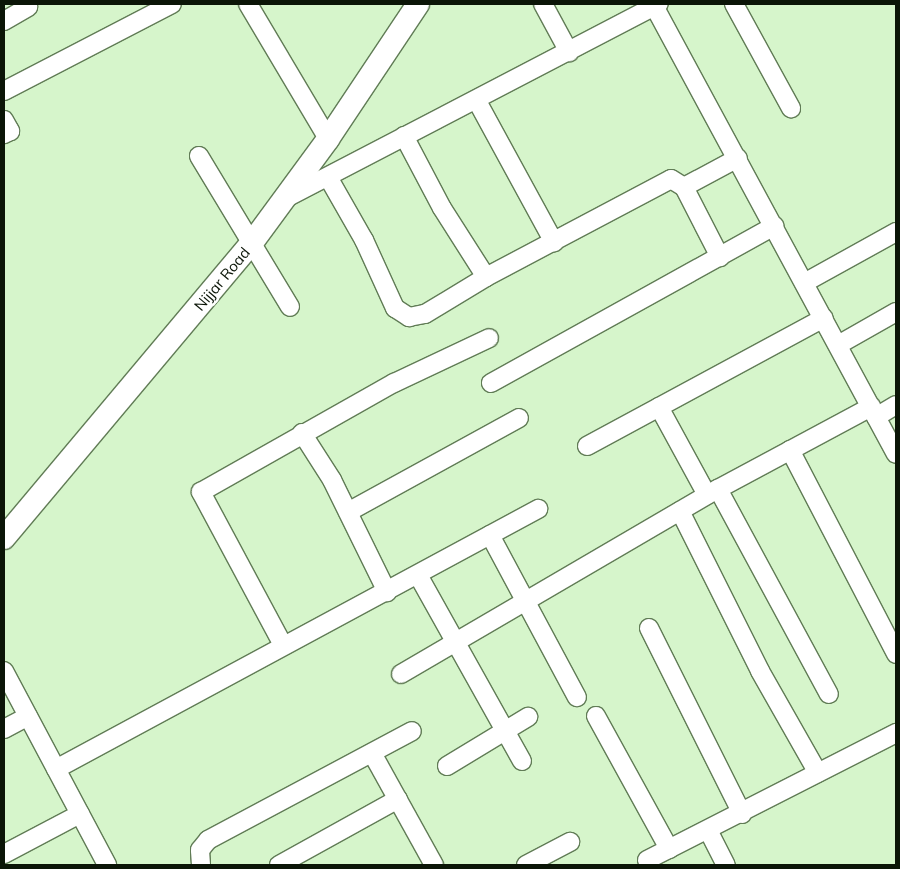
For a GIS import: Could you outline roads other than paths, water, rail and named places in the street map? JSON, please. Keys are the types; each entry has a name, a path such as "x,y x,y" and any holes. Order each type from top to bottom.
{"street":[{"path":"4,91 172,4"},
{"path":"248,4 328,139"},
{"name":"Nijjar Road","path":"4,538 251,244 328,139 418,4"},
{"path":"543,4 569,52"},
{"path":"286,198 404,136 477,101 655,4 896,454"},
{"path":"734,4 791,108"},
{"path":"4,21 28,7"},
{"path":"477,101 554,242"},
{"path":"4,120 10,131 4,134"},
{"path":"404,136 442,208 486,277"},
{"path":"199,156 290,307"},
{"path":"684,187 738,158"},
{"path":"328,177 364,240 395,308 402,315 416,317 425,314 486,277 671,179 678,180 684,187 720,257"},
{"path":"491,383 774,226"},
{"path":"804,283 896,232"},
{"path":"838,345 896,312"},
{"path":"587,446 824,318"},
{"path":"283,645 201,492 302,433 432,364 489,338"},
{"path":"401,674 680,511 790,450 873,412 896,405"},
{"path":"659,407 713,492 829,694"},
{"path":"348,512 519,418"},
{"path":"302,433 332,480 387,592"},
{"path":"790,450 896,654"},
{"path":"56,769 538,509"},
{"path":"680,511 760,671 818,774"},
{"path":"490,535 577,696"},
{"path":"418,574 522,761"},
{"path":"649,628 742,814"},
{"path":"4,671 107,865"},
{"path":"4,729 28,716"},
{"path":"596,716 669,849"},
{"path":"448,766 528,717"},
{"path":"202,865 200,850 208,840 412,731"},
{"path":"647,860 742,814 896,733"},
{"path":"372,753 434,865"},
{"path":"279,865 398,799"},
{"path":"4,854 80,814"},
{"path":"708,830 726,865"},
{"path":"526,865 570,842"}]}
